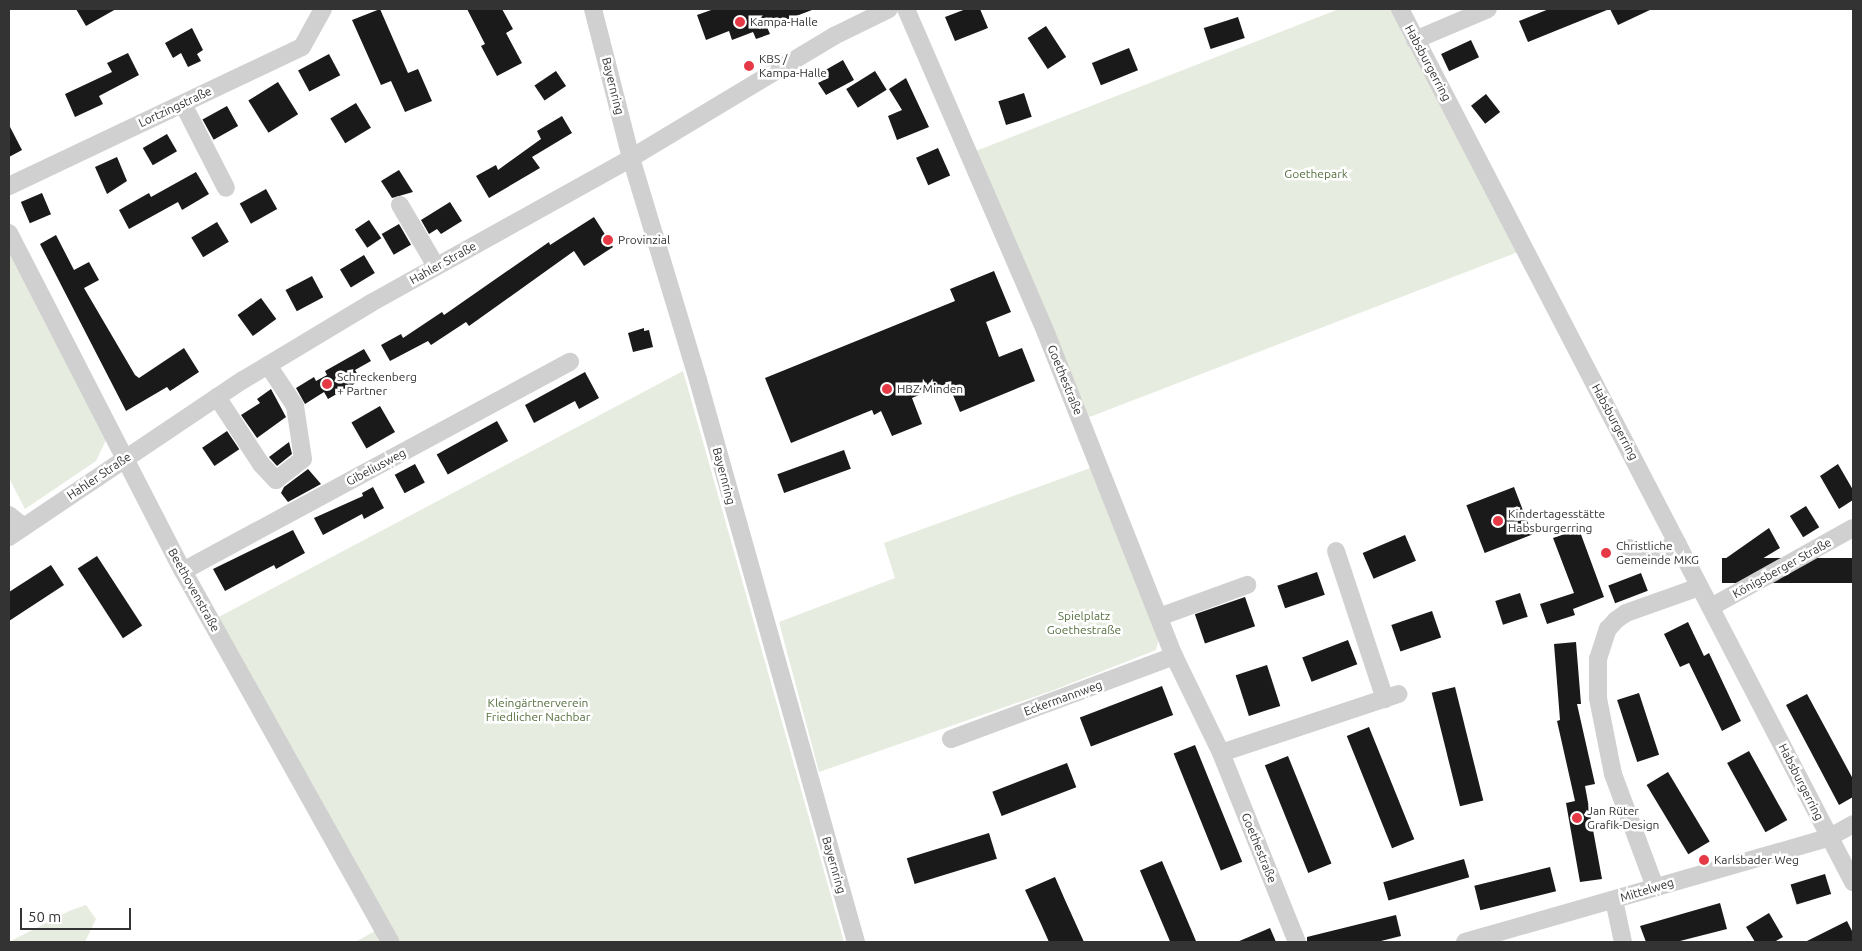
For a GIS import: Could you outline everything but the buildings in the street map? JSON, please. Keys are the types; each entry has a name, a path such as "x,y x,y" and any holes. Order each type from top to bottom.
{"street":[{"name":"Lortzingstraße","path":"9,186 302,47 324,9"},
{"name":"Bayernring","path":"593,9 631,158 698,380 856,942"},
{"name":"Hahler Straße","path":"9,537 268,364 436,266 631,158 834,36 890,9"},
{"name":"Goethestraße","path":"906,9 1046,333 1174,656 1221,754 1297,942"},
{"name":"Habsburgerring","path":"1400,9 1497,190 1699,587 1853,882"},
{"path":"1415,40 1488,9"},
{"path":"183,104 226,188"},
{"path":"400,204 436,266"},
{"name":"Beethovenstraße","path":"9,233 183,571 390,942"},
{"name":"Gibeliusweg","path":"183,571 570,362"},
{"path":"216,398 264,469 276,480 303,459 295,406 268,364"},
{"path":"9,515 24,527"},
{"name":"Königsberger Straße","path":"1711,607 1853,528"},
{"path":"1629,548 1640,557 1678,544"},
{"path":"1221,754 1392,697 1336,551"},
{"path":"1159,617 1247,585"},
{"path":"1654,887 1613,774 1598,698 1598,659 1608,628 1616,620 1626,613 1699,587"},
{"name":"Eckermannweg","path":"951,739 1174,656"},
{"name":"Mittelweg","path":"1465,942 1830,837 1853,824"},
{"path":"1614,900 1623,942"}],"green space":[{"name":"Goethepark","path":"1339,9 1400,9 1518,252 1087,418 976,151"},
{"path":"9,248 106,440 96,461 25,509 9,478"},
{"name":"Kleingärtnerverein Friedlicher Nachbar","path":"683,371 844,942 398,942 215,619"},
{"name":"Spielplatz Goethestraße","path":"1096,466 1159,638 1156,650 1054,690 819,772 779,622 895,578 884,543"},
{"path":"86,905 96,919 85,942 9,942 69,911"},
{"path":"377,930 384,942 355,942"}],"place":[{"name":"Kampa-Halle","path":"740,22"},
{"name":"KBS / Kampa-Halle","path":"749,66"},
{"name":"Provinzial","path":"608,240"},
{"name":"Schreckenberg + Partner","path":"327,384"},
{"name":"HBZ Minden","path":"887,389"},
{"name":"Kindertagesstätte Habsburgerring","path":"1498,521"},
{"name":"Christliche Gemeinde MKG","path":"1606,553"},
{"name":"Jan Rüter Grafik-Design","path":"1577,818"},
{"name":"Karlsbader Weg","path":"1704,860"}]}
